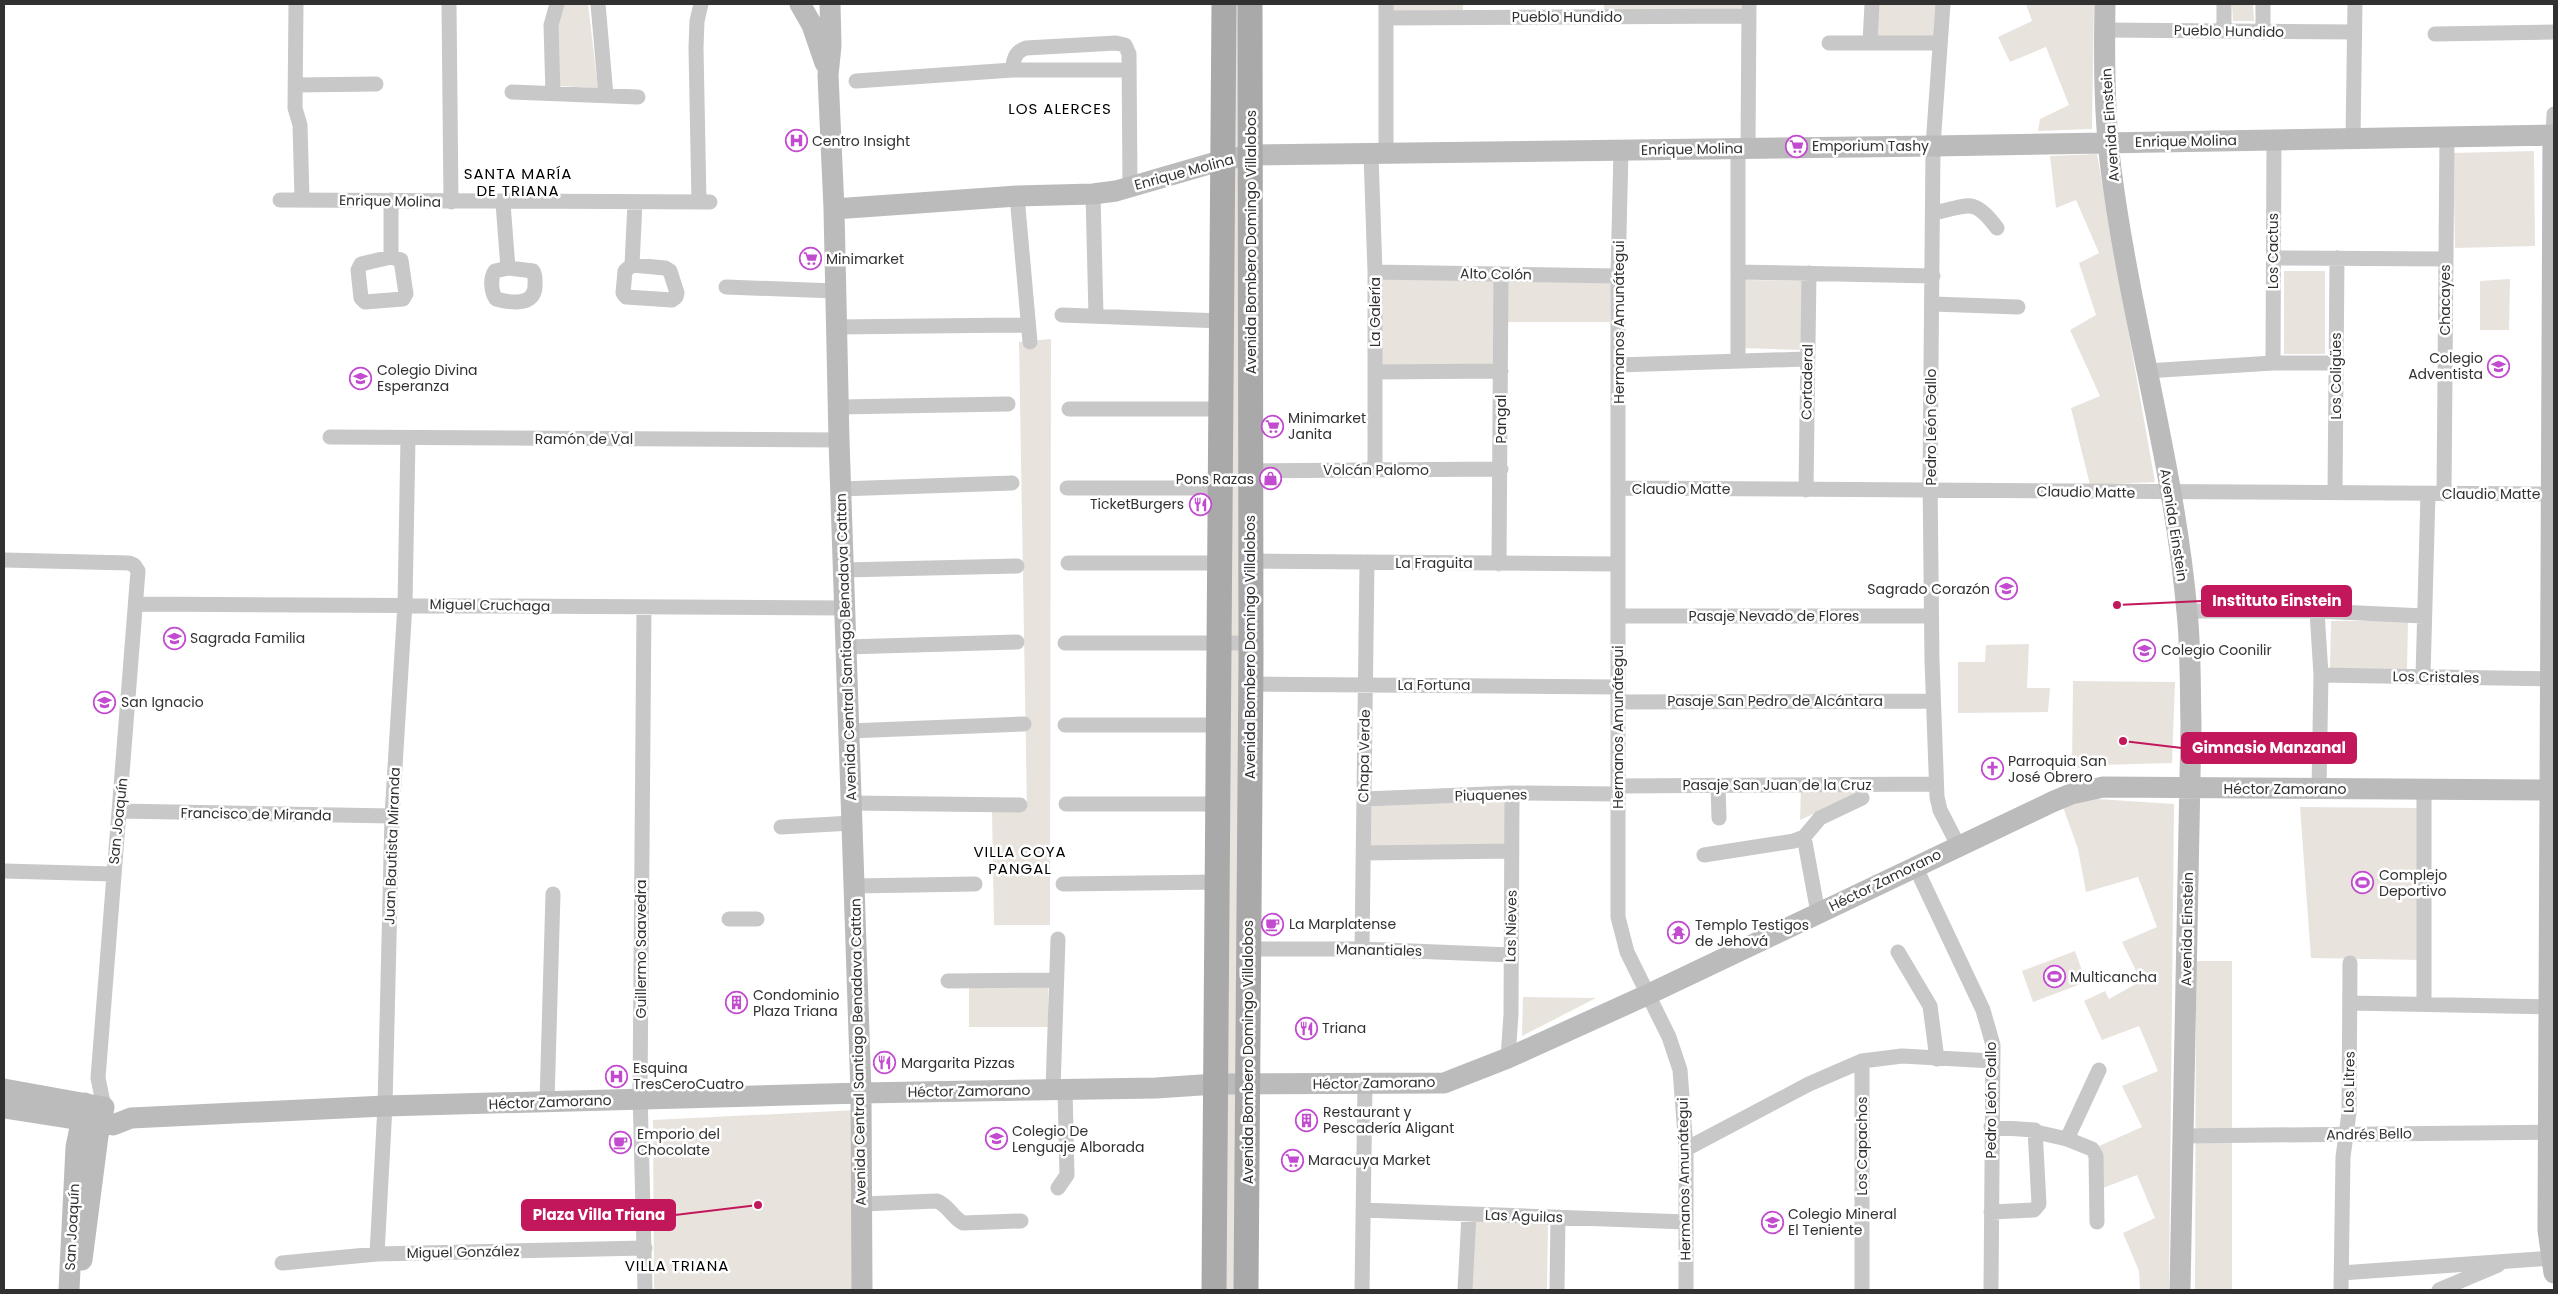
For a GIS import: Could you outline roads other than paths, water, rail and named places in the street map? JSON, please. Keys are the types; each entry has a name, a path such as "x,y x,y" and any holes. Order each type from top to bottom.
{"main road":[{"name":"Avenida Bombero Domingo Villalobos","path":"1214,1290 1219,882 1224,4"},
{"name":"Avenida Bombero Domingo Villalobos","path":"1246,1290 1251,684 1252,155 1250,4"}],"street":[{"path":"296,4 295,108 300,126 302,199"},
{"path":"449,4 451,202"},
{"path":"553,94 551,25 557,4"},
{"path":"598,4 606,96"},
{"name":"Enrique Molina","path":"280,200 503,203 704,202 696,48 697,21 701,4"},
{"path":"802,6 812,8 826,4"},
{"name":"Avenida Central Santiago Benadava Cattan","path":"830,4 831,46 828,75 834,209 840,489 861,1092 862,1290"},
{"path":"1870,42 1872,4"},
{"name":"Pedro León Gallo","path":"1943,4 1933,146 1931,616 1935,784 1940,810 1958,845"},
{"name":"Avenida Einstein","path":"2105,4 2104,30 2108,142 2146,371 2170,493 2187,611 2191,725 2180,1290"},
{"path":"2224,4 2224,31"},
{"path":"2263,4 2263,32"},
{"path":"2353,138 2355,4"},
{"path":"802,6 819,42 828,75"},
{"path":"1738,361 1738,272 1749,10"},
{"name":"Pueblo Hundido","path":"1386,11 1749,10"},
{"name":"La Galería","path":"1375,470 1374,272 1386,11"},
{"name":"Pueblo Hundido","path":"2104,30 2354,32"},
{"path":"2435,34 2554,32"},
{"path":"1829,42 1939,43"},
{"path":"1012,70 1014,57 1019,51 1026,48 1116,43 1125,45 1129,54 1130,187"},
{"path":"856,81 1012,70 1129,70"},
{"path":"295,85 376,84"},
{"path":"512,92 638,97"},
{"path":"2341,1273 2508,1260 2553,1263 2548,1230 2551,1132 2554,128"},
{"name":"Enrique Molina","path":"834,209 1017,196 1093,194 1130,187 1223,160 1252,155 2447,137 2554,128"},
{"name":"Chacayes","path":"2444,494 2447,137"},
{"name":"Los Cactus","path":"2273,363 2274,140"},
{"name":"Hermanos Amunátegui","path":"1621,150 1618,276 1618,916 1627,952 1669,1037 1680,1070 1686,1149 1686,1290"},
{"path":"1093,194 1096,316"},
{"path":"1017,196 1030,342"},
{"path":"391,200 391,257"},
{"path":"503,203 508,268"},
{"path":"632,265 635,203"},
{"path":"1933,213 1971,206 1979,207 1997,228"},
{"path":"2274,258 2446,259"},
{"name":"Los Coligües","path":"2335,493 2337,258"},
{"name":"Alto Colón","path":"1374,272 1618,276"},
{"path":"1738,272 1933,276"},
{"name":"Pangal","path":"1499,564 1501,274"},
{"name":"Cortaderal","path":"1806,490 1809,274"},
{"path":"726,287 835,291"},
{"path":"1933,304 2018,307"},
{"path":"1062,315 1222,321"},
{"path":"837,327 1028,325"},
{"path":"1618,365 1807,359"},
{"path":"2146,371 2273,363 2336,363"},
{"path":"1375,372 1501,371"},
{"path":"839,407 1008,404"},
{"path":"1069,408 1222,409"},
{"name":"Ramón de Val","path":"330,437 839,440"},
{"name":"Juan Bautista Miranda","path":"376,1254 385,1106 392,816 405,604 408,438"},
{"name":"Volcán Palomo","path":"1251,471 1501,469"},
{"path":"840,489 1012,484"},
{"path":"1067,488 1221,488"},
{"name":"Claudio Matte","path":"1618,488 2553,494"},
{"path":"2423,676 2428,494"},
{"name":"San Joaquín","path":"4,560 134,566 138,571 120,811 113,874 98,1078 93,1114 81,1268 82,1290"},
{"name":"La Fraguita","path":"1250,561 1618,564"},
{"path":"1068,562 1221,563"},
{"name":"Chapa Verde","path":"1362,949 1367,562"},
{"path":"843,570 1017,566"},
{"name":"Miguel Cruchaga","path":"136,604 405,604 844,608"},
{"name":"Guillermo Saavedra","path":"644,607 641,1099 645,1290"},
{"path":"2187,611 2317,611 2424,616"},
{"path":"2317,611 2321,675 2319,789"},
{"name":"Pasaje Nevado de Flores","path":"1618,616 1931,616"},
{"path":"846,647 1017,642"},
{"path":"1065,643 1251,643"},
{"name":"Los Cristales","path":"2321,675 2551,679"},
{"name":"La Fortuna","path":"1251,684 1365,685 1618,694"},
{"name":"Pasaje San Pedro de Alcántara","path":"1618,694 1933,701"},
{"path":"849,731 1024,724"},
{"path":"1065,724 1220,725"},
{"name":"Pasaje San Juan de la Cruz","path":"1618,790 1718,785 1935,784"},
{"path":"1718,785 1719,818"},
{"name":"Héctor Zamorano","path":"4,1108 131,1118 385,1106 861,1092 1156,1088 1216,1084 1444,1082 1508,1058 1649,994 1958,845 2058,799 2088,789 2103,787 2552,790"},
{"name":"Piuquenes","path":"1364,799 1618,790"},
{"path":"2424,790 2424,1004"},
{"name":"Las Nieves","path":"1508,1058 1512,794"},
{"path":"1704,855 1794,841 1804,837 1820,818 1862,798"},
{"path":"1066,804 1219,804"},
{"path":"781,827 851,813 1020,805"},
{"name":"Francisco de Miranda","path":"120,811 392,816"},
{"path":"1804,837 1818,913"},
{"path":"1363,853 1512,851"},
{"name":"Pedro León Gallo","path":"1915,866 1990,1026 1993,1044 1991,1290"},
{"path":"4,871 113,874"},
{"path":"1064,884 1219,882"},
{"path":"854,886 974,884"},
{"path":"547,1102 553,894"},
{"path":"729,919 756,919"},
{"path":"1058,939 1056,980 1059,1089 1067,1175 1058,1188"},
{"name":"Manantiales","path":"1248,949 1362,949 1511,955"},
{"path":"1898,952 1930,1006 1938,1059"},
{"name":"Los Litres","path":"2341,1290 2346,1134 2349,1113 2350,963"},
{"path":"948,981 1056,980"},
{"path":"2350,1003 2424,1004 2551,1018"},
{"path":"1686,1149 1809,1084 1862,1061 1902,1056 1993,1062"},
{"name":"Los Capachos","path":"1862,1061 1862,1290"},
{"path":"2067,1139 2099,1070"},
{"path":"1362,1290 1364,1084"},
{"name":"Héctor Zamorano","path":"4,1089 93,1114"},
{"name":"San Joaquín","path":"69,1290 75,1157 93,1114"},
{"path":"1991,1127 2032,1129 2036,1132 2067,1139 2092,1149 2096,1156 2097,1222"},
{"path":"1991,1212 2034,1210 2037,1208 2039,1204 2036,1132"},
{"name":"Andrés Bello","path":"2183,1136 2551,1132"},
{"path":"862,1204 937,1201 947,1206 957,1219 963,1223 1021,1221"},
{"name":"Las Aguilas","path":"1363,1210 1686,1222"},
{"path":"1465,1290 1469,1214"},
{"path":"1558,1217 1558,1290"},
{"name":"Miguel González","path":"282,1263 376,1254 645,1248"},
{"path":"2439,1290 2508,1260"}],"place":[{"name":"Centro Insight","path":"796,141"},
{"name":"Emporium Tashy","path":"1796,146"},
{"name":"Minimarket","path":"810,259"},
{"name":"Colegio Adventista","path":"2499,366"},
{"name":"Colegio Divina Esperanza","path":"361,378"},
{"name":"Minimarket Janita","path":"1272,426"},
{"name":"Pons Razas","path":"1270,479"},
{"name":"TicketBurgers","path":"1200,504"},
{"name":"Sagrado Corazón","path":"2006,589"},
{"name":"Instituto Einstein","path":"2117,605"},
{"name":"Sagrada Familia","path":"174,638"},
{"name":"Colegio Coonilir","path":"2145,650"},
{"name":"San Ignacio","path":"105,702"},
{"name":"Gimnasio Manzanal","path":"2123,741"},
{"name":"Parroquia San José Obrero","path":"1992,769"},
{"name":"Complejo Deportivo","path":"2363,883"},
{"name":"La Marplatense","path":"1273,924"},
{"name":"Templo Testigos de Jehová","path":"1679,933"},
{"name":"Multicancha","path":"2054,977"},
{"name":"Condominio Plaza Triana","path":"737,1003"},
{"name":"Triana","path":"1306,1028"},
{"name":"Margarita Pizzas","path":"885,1063"},
{"name":"Esquina TresCeroCuatro","path":"617,1076"},
{"name":"Restaurant y Pescadería Aligant","path":"1307,1120"},
{"name":"Colegio De Lenguaje Alborada","path":"996,1139"},
{"name":"Emporio del Chocolate","path":"621,1142"},
{"name":"Maracuya Market","path":"1292,1160"},
{"name":"Plaza Villa Triana","path":"758,1205"},
{"name":"Colegio Mineral El Teniente","path":"1772,1222"}],"district":[{"name":"LOS ALERCES","path":"1060,109"},
{"name":"SANTA MARÍA DE TRIANA","path":"518,182"},
{"name":"VILLA COYA PANGAL","path":"1020,860"},
{"name":"VILLA TRIANA","path":"677,1266"}]}
